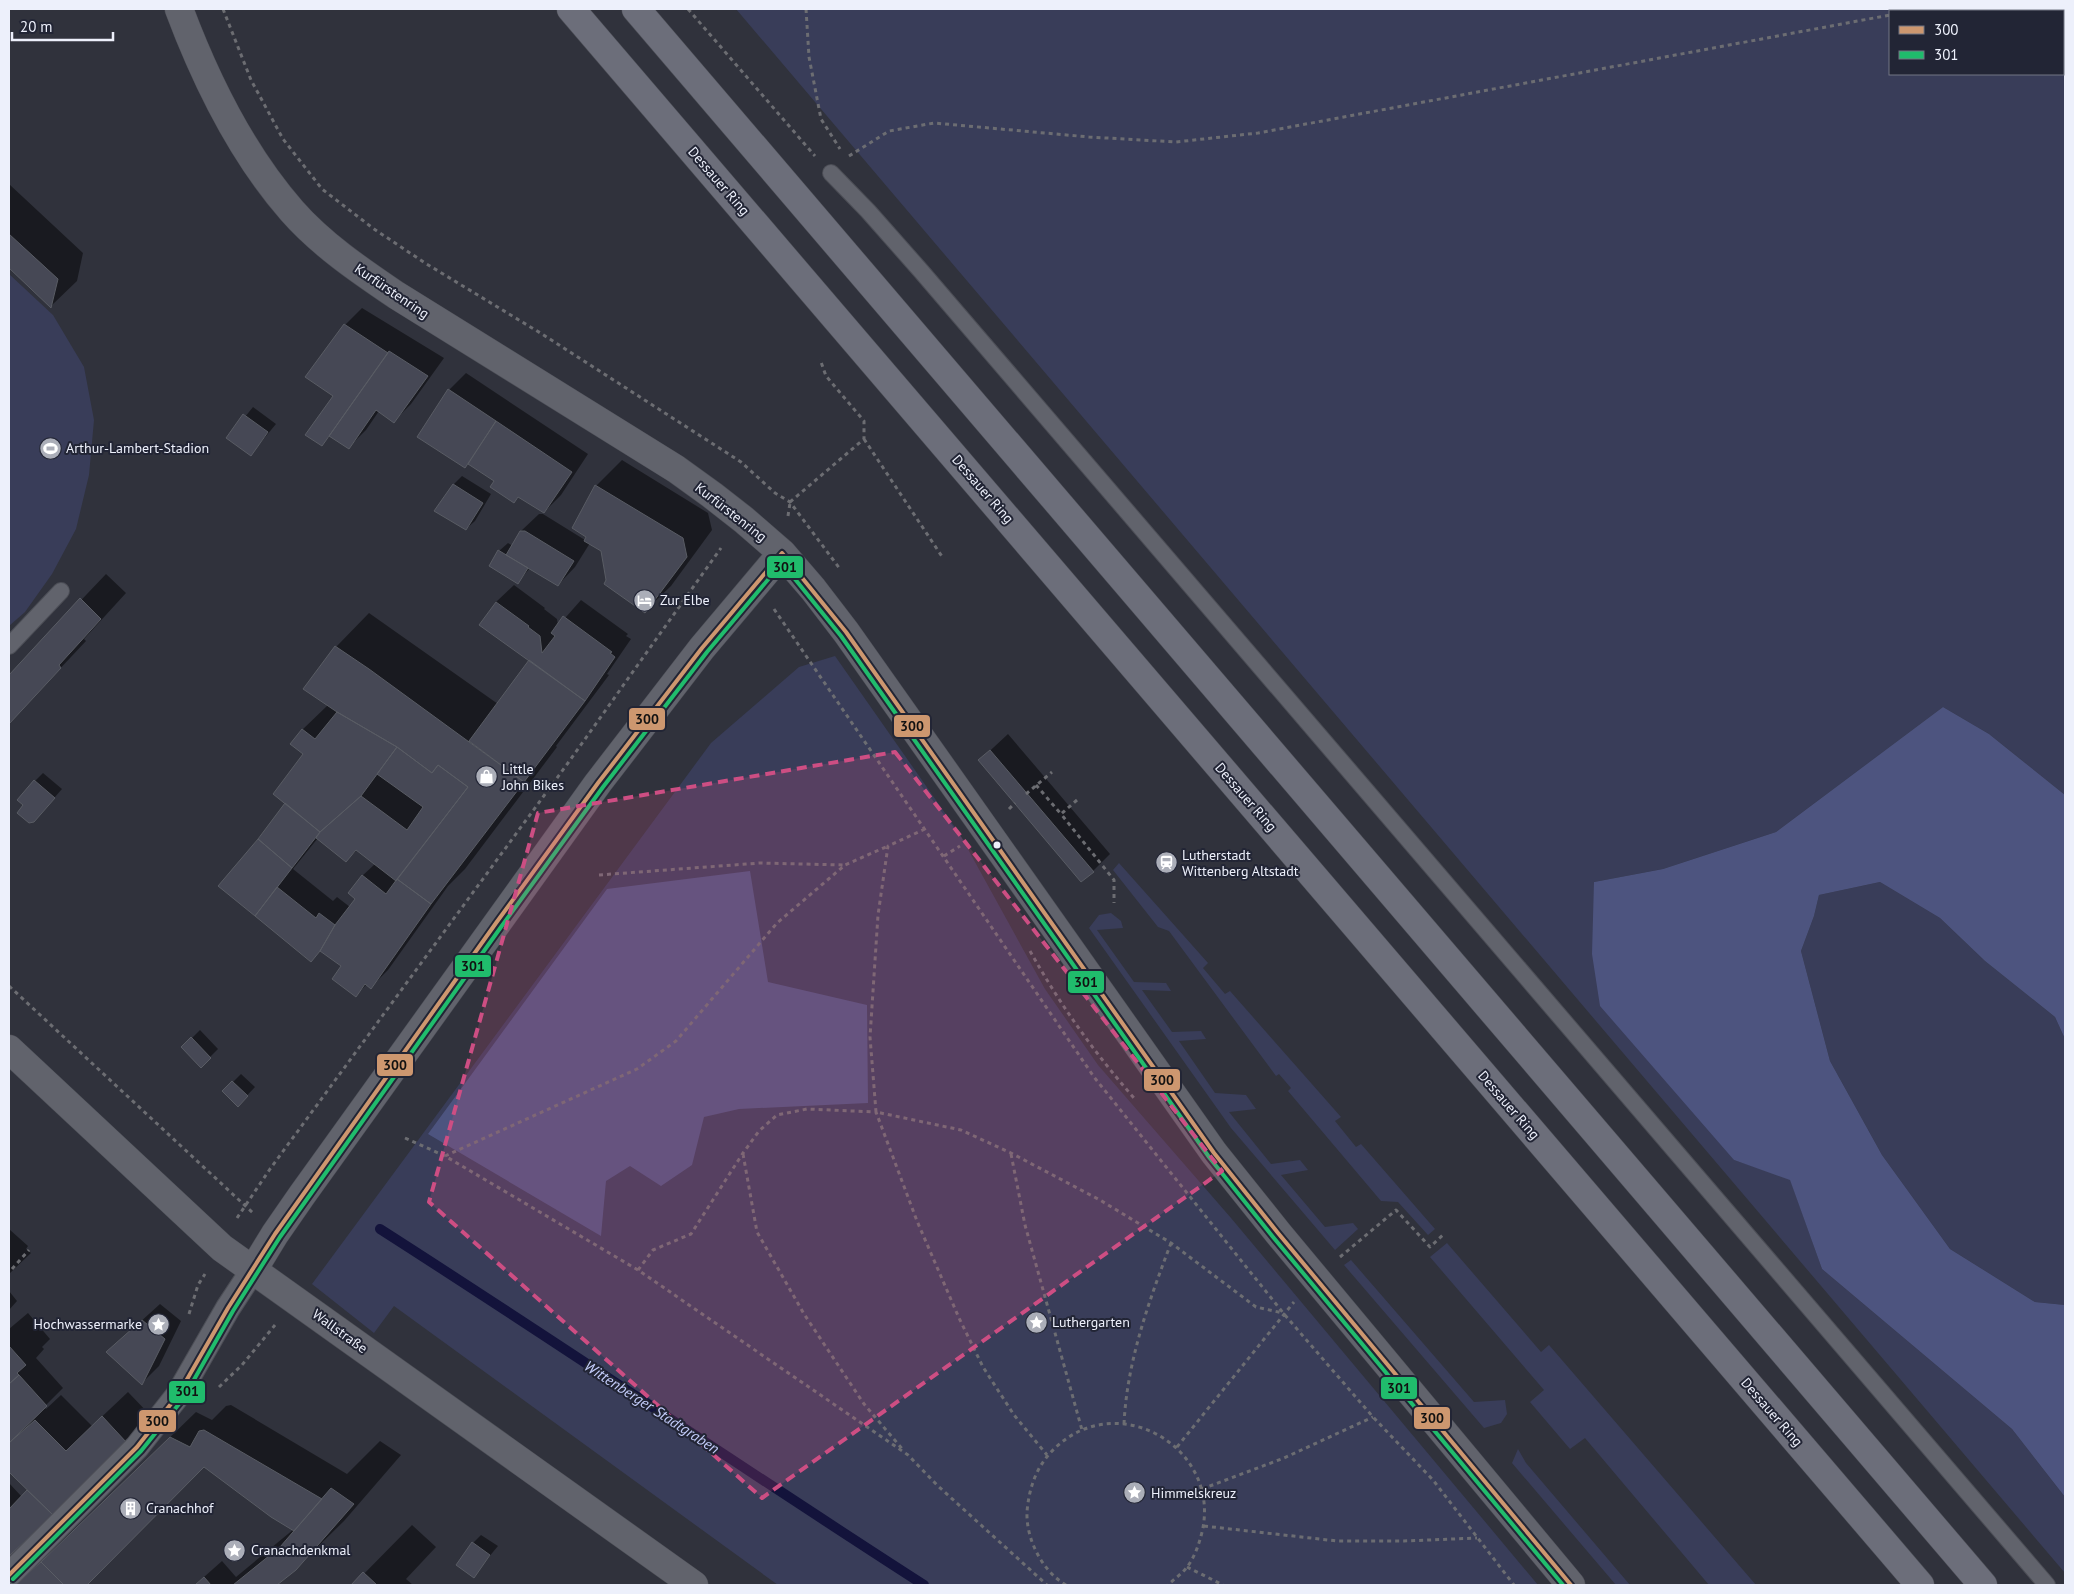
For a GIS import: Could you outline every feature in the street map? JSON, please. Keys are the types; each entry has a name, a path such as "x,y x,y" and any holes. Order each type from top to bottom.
{"main road":[{"name":"Dessauer Ring","path":"571,9 1920,1585"},
{"path":"636,9 1209,682 1983,1585"}],"street":[{"name":"Kurfürstenring","path":"179,9 213,89 240,141 265,178 293,212 319,238 356,268 396,295 676,469 744,520 782,553 813,589 852,640 1202,1137 1248,1196 1571,1585"},
{"path":"9,1575 137,1447 178,1395 228,1308 275,1234 598,783 702,648 782,553"},
{"name":"Wallstraße","path":"9,1049 222,1248 694,1585"}],"lane":[{"path":"831,174 868,211 921,271 2047,1585"},
{"path":"9,646 61,591"}],"path":[{"path":"223,9 251,80 283,139 322,189 374,229 741,462 775,493 790,502 844,574"},
{"path":"688,9 831,174"},
{"path":"806,9 809,57 821,119 841,150"},
{"path":"846,158 889,131 934,123 1089,137 1176,142 1258,133 1889,15"},
{"path":"820,359 826,376 864,421 864,439 943,558"},
{"path":"790,502 864,439"},
{"path":"222,1248 244,1205 562,771 721,548"},
{"path":"777,612 1094,1076 1284,1314 1373,1417 1433,1480 1514,1585"},
{"path":"1026,794 1052,772"},
{"path":"1036,786 1114,880 1114,904"},
{"path":"1061,814 1077,800"},
{"path":"446,1156 637,1069 676,1041 777,923 845,864 925,829"},
{"path":"888,846 878,915 870,1037 876,1112 917,1221 959,1318 983,1367 1014,1415 1047,1455"},
{"path":"599,875 760,863 845,864"},
{"path":"9,986 275,1234"},
{"path":"638,1270 652,1250 691,1234 743,1153 759,1131 777,1115 807,1109 876,1112 961,1130 1011,1153 1100,1200 1171,1243 1256,1307 1284,1314"},
{"path":"405,1138 446,1156 638,1270 908,1455"},
{"path":"743,1153 757,1232 804,1314 858,1396 908,1455 938,1486 1047,1585"},
{"path":"1011,1153 1025,1225 1082,1430"},
{"path":"1176,1447 1284,1314 1316,1278 1396,1210 1430,1247 1445,1233"},
{"path":"1124,1424 1126,1394 1148,1304 1171,1243"},
{"path":"12,1269 29,1250"},
{"path":"1202,1489 1284,1458 1373,1417"},
{"path":"1066,1585 1060,1582 1044,1565 1032,1544 1027,1521 1028,1498 1034,1475 1047,1455 1063,1440 1082,1430 1100,1425 1124,1424 1138,1426 1156,1433 1176,1447 1191,1464 1202,1489 1205,1508 1204,1526 1198,1548 1187,1567 1168,1585"},
{"path":"1204,1526 1337,1541 1478,1538"},
{"path":"1187,1567 1223,1585"},
{"path":"1057,1585 1060,1582"}],"highlighted area":[{"path":"895,752 1222,1171 762,1498 429,1202 538,813"}],"shaded area":[{"path":"736,9 2065,9 2065,795 1989,734 1943,707 1776,832 1663,869 1594,882 1734,1160 1790,1179 1822,1269 2012,1429 2065,1497 2065,1573"},
{"name":"Arthur-Lambert-Stadion","path":"9,274 53,315 84,367 94,420 89,475 76,529 52,574 25,612 9,626"},
{"path":"835,656 959,833 1045,989 1098,1065 1231,1218 1538,1585 778,1585 394,1306 374,1333 312,1284 711,743 799,667"},
{"path":"1943,707 1989,734 2065,795 2065,1039 2055,1017 1985,961 1940,918 1880,882 1819,895 1814,916 1801,951 1830,1061 1882,1155 1950,1249 2035,1302 2065,1305 2065,1497 2012,1429 1822,1269 1790,1180 1734,1160 1600,1006 1592,954 1594,882 1663,869 1776,832"},
{"path":"1119,863 1208,963 1203,968 1225,994 1230,991 1341,1117 1335,1121 1356,1147 1361,1144 1435,1229 1428,1235 1398,1202 1381,1201 1288,1091 1291,1088 1279,1074 1276,1076 1169,931 1158,927 1113,870"},
{"path":"750,871 768,982 867,1005 868,1103 739,1109 704,1117 692,1165 661,1186 630,1166 606,1181 601,1236 428,1134 607,889"},
{"path":"1880,882 1940,918 1985,961 2055,1017 2065,1039 2065,1305 2035,1302 1950,1249 1882,1155 1830,1061 1801,951 1814,916 1819,895"},
{"path":"1111,913 1121,921 1123,928 1097,930 1134,982 1166,983 1171,991 1142,990 1172,1032 1201,1031 1206,1039 1179,1041 1215,1093 1246,1095 1256,1109 1229,1112 1271,1164 1300,1160 1308,1170 1281,1175 1325,1227 1353,1223 1358,1229 1335,1250 1231,1128 1089,928 1099,915"},
{"path":"1447,1243 1541,1352 1549,1345 1756,1585 1709,1585 1585,1438 1570,1449 1530,1402 1544,1390 1430,1257"},
{"path":"1351,1260 1474,1402 1505,1400 1507,1414 1501,1423 1484,1428 1344,1265"},
{"path":"1518,1449 1526,1463 1630,1585 1616,1585 1512,1463"}],"building":[{"path":"9,234 58,279 51,308 9,268"},
{"path":"344,324 388,353 322,446 305,435 333,396 305,377"},
{"path":"389,351 428,376 394,423 376,410 349,449 329,436"},
{"path":"448,389 496,421 465,468 417,437"},
{"path":"243,414 268,432 251,456 226,438"},
{"path":"496,421 572,472 544,513 518,497 514,503 490,487 494,481 468,464"},
{"path":"453,484 483,503 466,530 434,511"},
{"path":"595,485 683,538 687,557 645,613 604,584 606,580 601,551 584,541 586,537 572,528"},
{"path":"520,531 525,531 574,561 558,586 506,555"},
{"path":"498,550 528,568 518,584 489,566"},
{"path":"80,598 101,619 59,665 61,668 9,724 9,675"},
{"path":"496,602 540,636 542,653 555,636 551,633 563,616 612,652 610,653 615,657 585,701 479,625"},
{"name":"Little John Bikes","path":"335,646 524,782 431,904 397,879 468,787 438,765 432,773 397,747 337,712 303,689"},
{"path":"529,660 585,701 524,782 469,741"},
{"path":"337,712 397,747 361,796 320,832 273,794 303,754 290,744 302,729 315,739"},
{"path":"397,747 432,773 438,765 468,787 396,881 356,850 346,862 316,838 320,832 361,796 407,830 423,807 377,774"},
{"path":"990,750 1094,872 1081,882 978,760"},
{"path":"34,780 55,798 34,822 29,823 17,813 23,805 17,800"},
{"path":"285,803 320,832 292,868 258,839"},
{"path":"258,839 292,868 255,916 218,886"},
{"path":"362,875 386,894 397,879 431,904 371,989 365,984 356,997 332,979 341,966 320,951 335,925 355,899 348,893"},
{"path":"277,887 316,918 319,913 335,925 320,951 311,962 255,916"},
{"path":"191,1037 211,1058 201,1068 181,1047"},
{"path":"232,1081 248,1096 238,1107 222,1091"},
{"path":"142,1320 165,1339 142,1385 106,1352"},
{"path":"9,1346 26,1365 9,1384"},
{"path":"19,1375 47,1406 9,1443 9,1384"},
{"path":"102,1416 127,1443 53,1515 9,1472 9,1443 35,1420 66,1451"},
{"name":"Cranachhof","path":"204,1430 322,1499 294,1531 271,1517 204,1467 87,1585 64,1585 41,1562 170,1437 190,1447 199,1431"},
{"path":"331,1488 354,1504 296,1570 277,1585 233,1585 280,1547"},
{"path":"27,1490 53,1515 9,1556 9,1509"},
{"path":"472,1542 490,1555 474,1578 456,1565"},
{"path":"41,1562 64,1585 15,1585"},
{"path":"363,1572 377,1585 351,1585"},
{"path":"204,1577 211,1585 195,1585"}],"waterway":[{"name":"Wittenberger Stadtgraben","path":"380,1229 924,1585"}],"transit line":[{"name":"300","path":"782,553 846,632 1214,1153 1278,1233 1571,1585"},
{"name":"300","path":"9,1575 137,1447 178,1395 228,1308 275,1234 496,923 598,783 702,648 782,553"},
{"name":"301","path":"13,1579 141,1451 183,1399 233,1311 280,1237 501,927 603,787 707,652 782,563 841,636 1209,1157 1273,1237 1563,1585"}],"place":[{"name":"Arthur-Lambert-Stadion","path":"50,448"},
{"name":"Zur Elbe","path":"644,600"},
{"name":"Little John Bikes","path":"486,777"},
{"name":"Lutherstadt Wittenberg Altstadt","path":"1166,863"},
{"name":"Luthergarten","path":"1036,1322"},
{"name":"Hochwassermarke","path":"158,1324"},
{"name":"Himmelskreuz","path":"1135,1493"},
{"name":"Cranachhof","path":"130,1508"},
{"name":"Cranachdenkmal","path":"235,1550"}]}
